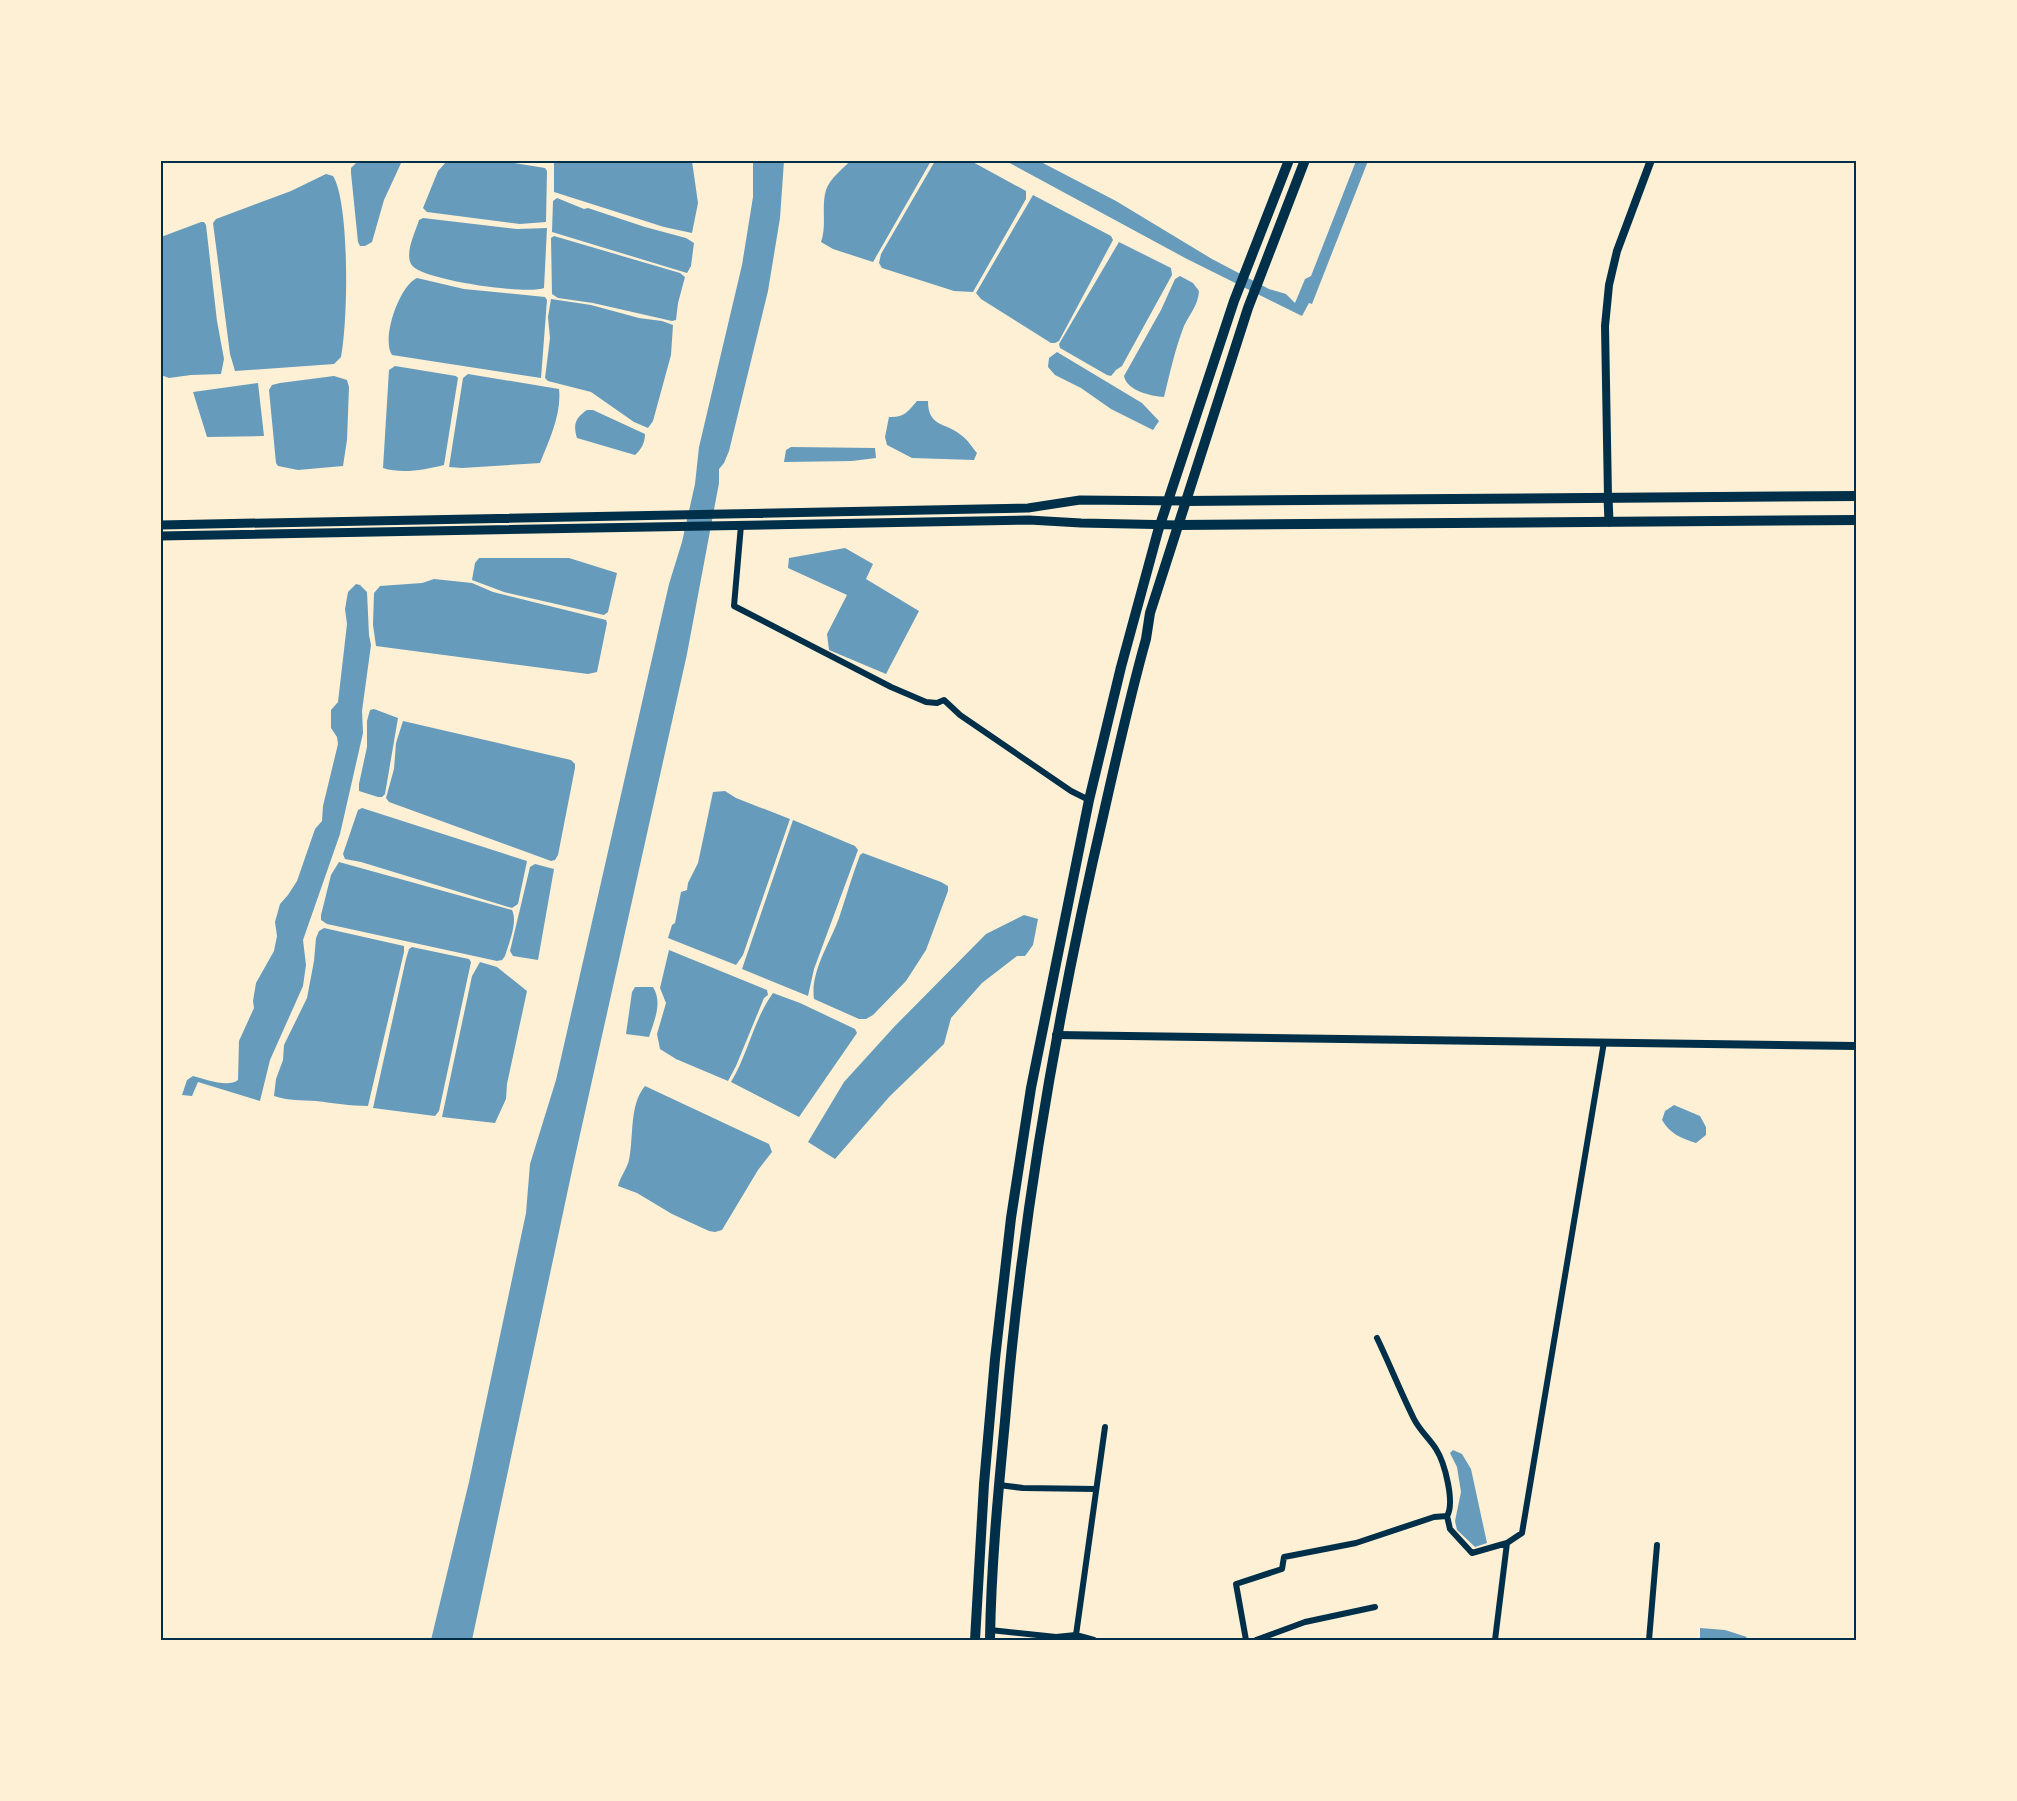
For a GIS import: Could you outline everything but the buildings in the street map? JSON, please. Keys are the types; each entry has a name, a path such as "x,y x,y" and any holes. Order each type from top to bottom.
{"main road":[{"path":"975,1641 995,1359 1011,1218 1031,1088 1089,800 1121,668 1161,524 1234,301 1289,160"},
{"path":"975,1627 990,1635 999,1485 1026,1221 1056,1035 1083,903 1150,614 1248,308 1305,160"},
{"path":"160,525 1028,508 1080,500 1857,495"},
{"path":"1608,497 1609,522"},
{"path":"160,536 1029,520 1179,525 1857,520"}],"street":[{"path":"1608,497 1605,326 1609,285 1617,251 1651,160"},
{"path":"737,525 734,606 891,687 926,702 937,703 944,700 960,715 1071,791 1089,800"},
{"path":"1056,1035 1857,1046"},
{"path":"1377,1338 1415,1420 1437,1450 1450,1495 1451,1510 1447,1516 1450,1529 1472,1553 1507,1543 1522,1533 1604,1042"},
{"path":"1076,1635 1105,1427"},
{"path":"999,1485 1023,1488 1096,1489"},
{"path":"1246,1641 1236,1584 1282,1569 1284,1557 1356,1543 1434,1517 1447,1516"},
{"path":"1495,1641 1507,1543"},
{"path":"1649,1641 1657,1545"},
{"path":"1256,1641 1305,1622 1375,1607"},
{"path":"990,1635 1056,1637 1076,1635 1094,1641"}],"water":[{"path":"851,160 931,161 873,262 833,249 821,242 826,190"},
{"path":"358,161 402,161 384,200 372,242 365,246 360,246 358,242 351,173 351,168"},
{"path":"447,161 502,161 545,168 547,171 546,222 520,224 427,212 423,208 438,171"},
{"path":"554,161 692,161 698,203 692,233 664,227 554,192"},
{"path":"753,161 784,161 780,218 768,291 729,451 719,469 719,483 687,654 573,1166 472,1640 431,1640 469,1482 526,1213 530,1164 556,1080 669,584 682,542 695,484 699,447 742,265 753,197"},
{"path":"935,161 971,161 1026,191 1026,199 973,292 954,291 882,268 879,263 881,254"},
{"path":"1006,161 1039,161 1116,201 1212,259 1269,289 1286,294 1295,303 1305,279 1311,276 1356,161 1368,161 1312,304 1309,303 1302,316 1187,259"},
{"path":"326,174 333,176 339,190 345,236 346,292 341,357 334,364 235,371 230,354 213,223 216,219 291,191"},
{"path":"1033,195 1111,236 1113,240 1059,341 1055,343 1051,343 981,299 976,293"},
{"path":"557,198 584,209 588,208 686,238 694,243 691,266 687,273 552,232 553,201"},
{"path":"423,218 517,229 547,228 544,288 534,290 474,285 418,270 411,264 409,254 419,220"},
{"path":"201,222 206,225 217,321 224,359 221,374 169,378 161,375 161,237"},
{"path":"554,236 680,273 685,277 676,320 558,298 552,294 551,238"},
{"path":"1119,242 1171,268 1172,275 1122,366 1111,376 1060,348 1059,344"},
{"path":"1180,276 1193,283 1199,291 1197,301 1184,326 1164,397 1146,394 1130,385 1124,376 1161,310 1175,279"},
{"path":"417,278 464,289 545,297 547,300 541,378 392,355 389,337 394,313 404,291"},
{"path":"551,299 591,305 673,325 671,355 653,421 648,428 634,422 591,392 548,381 545,378 550,338 548,317"},
{"path":"1057,352 1142,403 1159,421 1153,430 1111,409 1081,388 1055,375 1048,367 1049,358"},
{"path":"395,366 458,378 444,465 413,471 383,468 389,370"},
{"path":"468,374 559,389 557,417 540,463 449,467 463,378"},
{"path":"334,376 347,380 349,387 347,440 343,466 298,470 278,466 269,390 272,385"},
{"path":"258,383 264,436 207,437 193,392"},
{"path":"917,401 928,401 934,420 965,439 977,453 974,460 912,458 887,445 885,437 889,417 905,414"},
{"path":"587,410 593,410 645,434 640,450 635,455 577,438 576,422"},
{"path":"791,447 875,448 876,458 852,461 784,462 786,450"},
{"path":"845,548 873,564 866,579 919,611 886,674 829,650 827,634 847,595 788,568 789,558"},
{"path":"479,558 569,558 617,573 608,612 604,615 504,592 472,580 475,563"},
{"path":"434,579 472,583 493,592 606,620 597,672 588,674 376,646 373,625 374,593 380,586 422,583"},
{"path":"356,584 367,592 371,645 362,711 363,733 340,834 303,940 306,965 303,986 270,1060 260,1101 198,1082 192,1096 182,1095 187,1080 193,1076 223,1083 238,1080 239,1041 254,1008 256,983 274,951 277,936 275,922 280,904 297,881 315,829 322,821 323,806 338,744 337,737 331,728 331,710 338,702 347,624 345,609 348,592"},
{"path":"374,709 398,718 385,794 382,797 359,791 367,747 367,721 370,710"},
{"path":"403,721 571,760 575,768 558,855 555,860 551,861 389,802 386,798 394,769 396,743"},
{"path":"725,791 736,798 790,819 743,955 736,965 668,938 672,925 675,923 681,892 687,890 698,863 713,792"},
{"path":"362,808 527,861 518,904 512,908 345,859 343,854 358,810"},
{"path":"793,820 855,846 858,850 814,969 808,996 742,969"},
{"path":"863,853 941,882 948,886 948,891 926,950 906,981 873,1015 866,1019 859,1019 814,999 814,989 818,968 839,918 860,855"},
{"path":"339,862 512,910 514,920 505,956 502,960 497,961 327,924 321,920 321,915 331,875"},
{"path":"535,864 554,869 538,960 513,956 510,951 530,867"},
{"path":"1024,915 1038,919 1033,945 1025,956 1017,956 982,983 951,1018 944,1044 890,1096 835,1159 808,1142 844,1082 894,1027 986,934"},
{"path":"324,928 404,946 368,1106 290,1100 274,1096 276,1079 283,1060 284,1045 307,998 316,938 319,931"},
{"path":"412,947 469,959 471,962 439,1111 435,1116 373,1108 406,959"},
{"path":"669,950 767,990 768,995 764,998 728,1081 676,1059 660,1049 657,1034 666,1003 660,988"},
{"path":"480,962 497,967 527,991 507,1084 506,1099 495,1123 442,1117 472,976"},
{"path":"635,987 653,987 656,993 657,1012 649,1037 626,1034 632,992"},
{"path":"773,993 855,1029 857,1033 799,1117 731,1082 766,1003"},
{"path":"645,1086 769,1144 772,1152 758,1170 722,1230 709,1231 672,1214 637,1193 618,1186 629,1160 636,1102"},
{"path":"1674,1105 1700,1116 1706,1127 1706,1135 1696,1143 1676,1135 1662,1120 1665,1111"},
{"path":"1453,1450 1462,1454 1471,1469 1487,1543 1475,1547 1457,1530 1455,1521 1461,1492 1457,1467 1450,1453"},
{"path":"1700,1628 1725,1630 1747,1637 1744,1640 1700,1640"}]}
